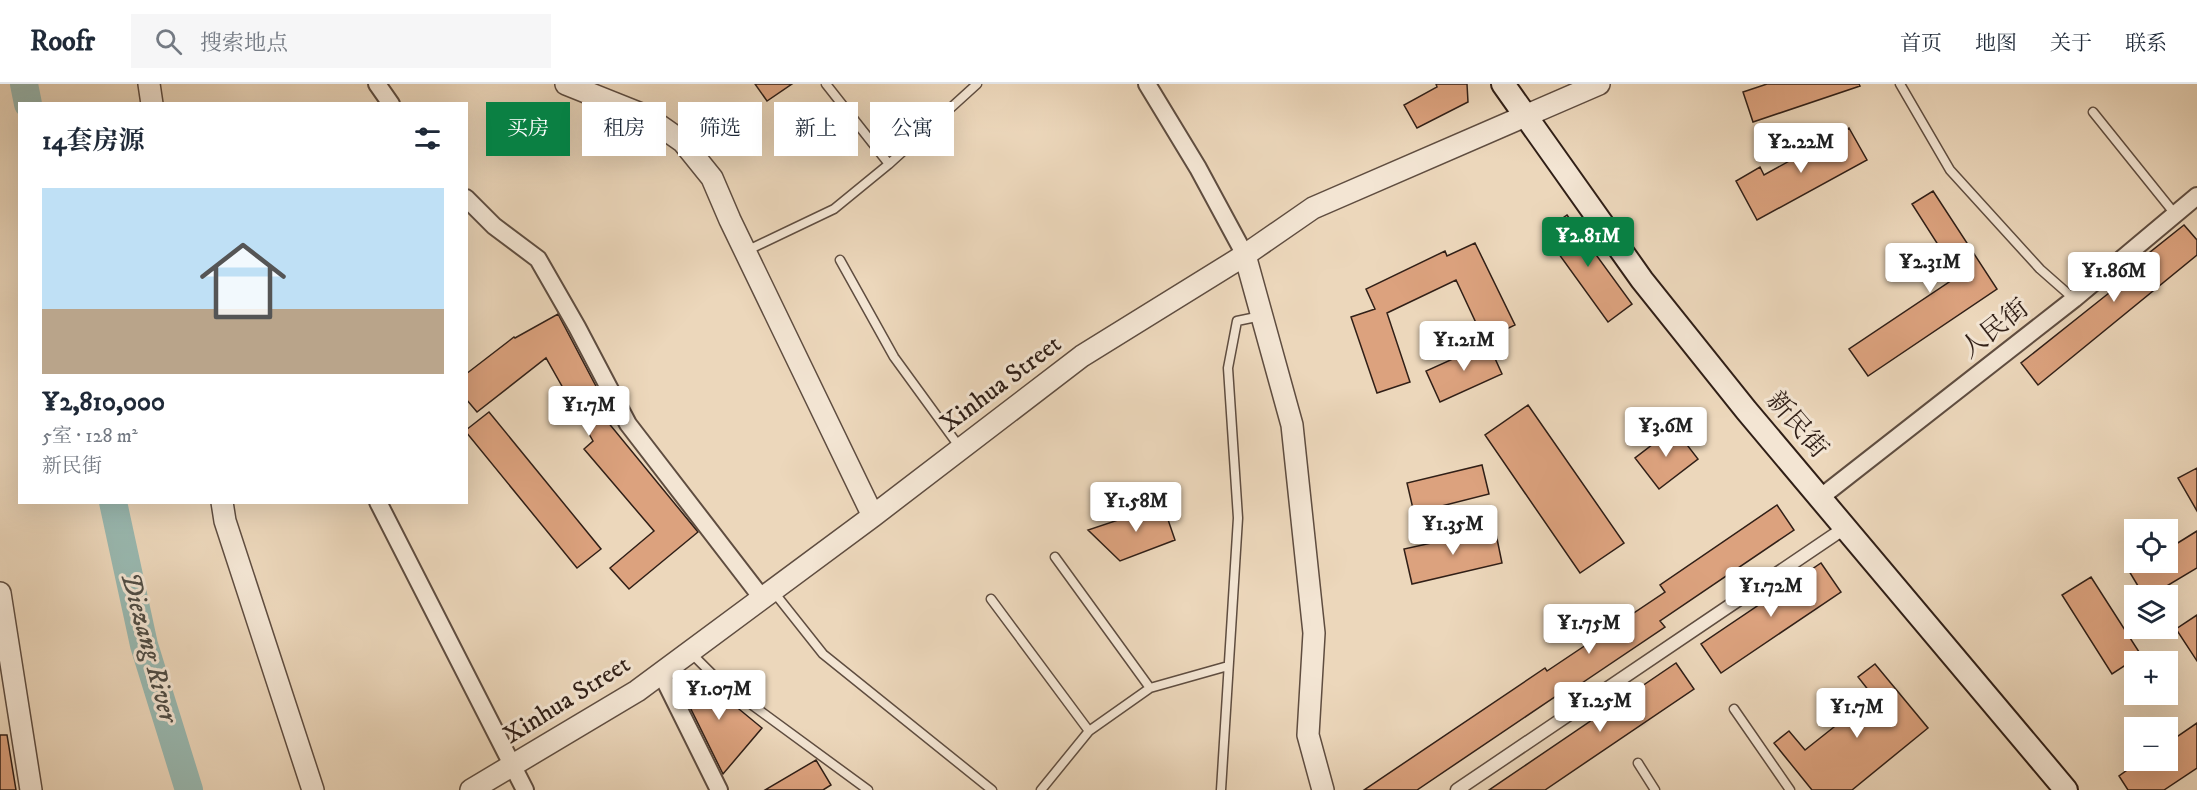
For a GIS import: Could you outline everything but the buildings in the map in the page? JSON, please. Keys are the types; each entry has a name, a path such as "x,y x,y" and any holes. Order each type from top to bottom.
{"main road":[{"name":"新民街","path":"1503,84 1524,117 1642,280 1746,410 2066,790"}],"street":[{"path":"149,84 152,102"},
{"path":"377,84 390,102"},
{"path":"566,84 646,116 683,142 712,178 745,252 873,516"},
{"path":"1147,84 1198,168 1245,255 1292,425 1314,633 1308,735 1323,790"},
{"name":"Xinhua Street","path":"471,790 637,691 873,516 1082,356 1245,255 1313,208 1599,84"},
{"name":"人民街","path":"1821,497 2074,299 2197,196"},
{"path":"468,200 494,226 538,259 628,424 768,594"},
{"path":"222,504 225,521 313,790"},
{"path":"379,504 525,790"},
{"path":"1457,790 1846,526"},
{"path":"0,593 31,790"},
{"path":"661,673 719,790"}],"lane":[{"path":"826,84 889,164"},
{"path":"745,252 834,209 889,164 977,84"},
{"path":"1900,84 1950,170 2040,269 2074,299"},
{"path":"2092,112 2175,214"},
{"path":"840,260 894,357 961,449"},
{"path":"1221,790 1238,518 1228,368 1237,321 1262,316"},
{"path":"1055,557 1150,688"},
{"path":"768,594 823,654 992,790"},
{"path":"990,599 1089,731"},
{"path":"690,652 718,680 868,790"},
{"path":"1041,790 1089,731 1150,688 1228,666"},
{"path":"1734,709 1790,790"},
{"path":"1638,763 1655,790"}],"waterway":[{"name":"Diezang River","path":"24,84 28,102"},
{"name":"Diezang River","path":"113,504 144,645 189,790"}]}
